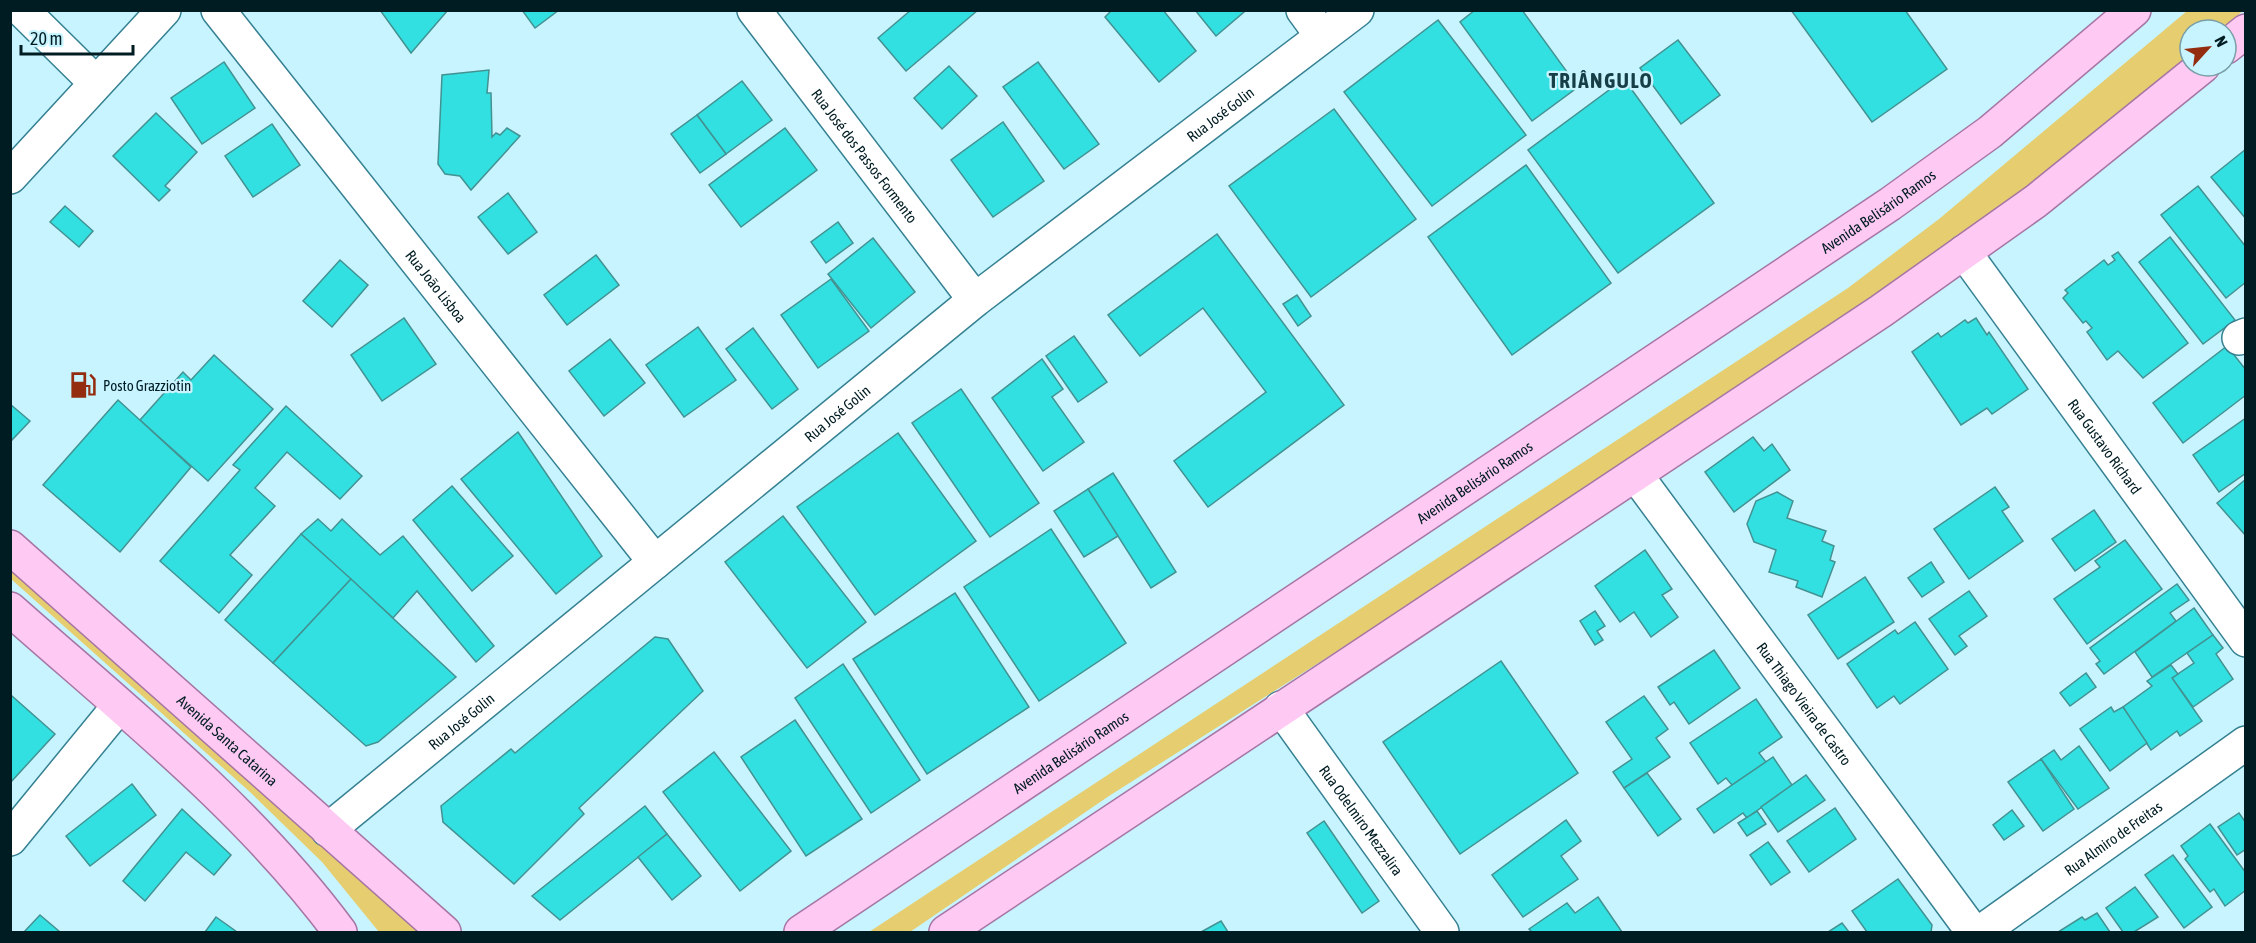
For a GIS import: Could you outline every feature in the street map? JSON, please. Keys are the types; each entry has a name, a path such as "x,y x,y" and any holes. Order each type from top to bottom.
{"main road":[{"name":"Avenida Belisário Ramos","path":"801,933 1890,204 1990,132 2134,10"},
{"path":"946,933 1881,311 2036,201 2188,78"},
{"name":"Avenida Santa Catarina","path":"10,547 444,933"},
{"path":"10,609 208,786 262,838 298,878 340,933"}],"street":[{"path":"22,10 95,82"},
{"path":"10,177 95,82 164,10"},
{"name":"Rua João Lisboa","path":"218,10 656,562"},
{"name":"Rua José dos Passos Formento","path":"754,10 975,300"},
{"path":"1303,10 1322,36"},
{"name":"Rua José Golin","path":"328,830 975,300 1357,10"},
{"name":"Rua Gustavo Richard","path":"1964,252 2246,640"},
{"name":"Rua Thiago Vieira de Castro","path":"1636,475 1973,933"},
{"path":"10,839 119,706"},
{"name":"Rua Odelmiro Mezzalira","path":"1281,708 1442,933"},
{"name":"Rua Almiro de Freitas","path":"1981,933 2246,743"}],"shaded area":[{"path":"2187,11 2243,11 2234,18 2179,18"},
{"path":"2178,19 2178,64 1934,262 1575,500 1109,796 910,932 869,932 1848,288 1939,219"},
{"path":"11,560 427,932 379,932 322,862 250,792 11,579"}],"building":[{"path":"380,10 448,10 411,53"},
{"path":"522,10 559,10 535,28"},
{"path":"911,10 978,10 906,71 878,38"},
{"path":"1112,10 1163,10 1196,51 1159,82 1105,17"},
{"path":"1195,10 1243,10 1244,12 1216,36"},
{"path":"1475,10 1522,10 1578,87 1532,121 1460,22"},
{"path":"1791,10 1905,10 1947,69 1872,122"},
{"path":"1438,20 1526,135 1432,206 1344,92"},
{"path":"1678,40 1720,95 1681,124 1640,68"},
{"path":"224,62 255,108 202,144 171,98"},
{"path":"1038,62 1099,144 1064,169 1003,87"},
{"path":"949,66 977,96 942,129 914,98"},
{"path":"489,70 487,93 491,93 492,137 496,133 500,135 507,128 520,136 471,190 460,176 445,174 438,164 442,75"},
{"path":"1624,79 1714,203 1618,273 1528,150"},
{"path":"742,81 772,120 726,154 697,115"},
{"path":"1334,109 1416,219 1311,297 1229,186"},
{"path":"156,113 197,152 165,186 170,190 159,201 113,156"},
{"path":"697,115 726,154 700,173 671,134"},
{"path":"1003,122 1044,181 993,217 951,160"},
{"path":"272,124 300,165 253,197 225,156"},
{"path":"785,128 817,170 741,227 709,185"},
{"path":"2246,149 2246,219 2211,177"},
{"path":"1526,165 1611,283 1512,355 1428,237"},
{"path":"2198,186 2246,247 2246,282 2226,298 2161,215"},
{"path":"508,193 537,232 508,254 478,217"},
{"path":"65,206 93,231 79,247 50,222"},
{"path":"838,222 853,243 826,263 811,242"},
{"path":"1217,234 1344,405 1208,507 1174,461 1266,392 1203,308 1140,356 1108,315"},
{"path":"2170,237 2235,320 2203,344 2139,262"},
{"path":"873,238 915,292 871,328 828,274"},
{"path":"2118,252 2188,343 2143,378 2118,351 2107,360 2087,332 2092,328 2086,321 2083,323 2063,298 2068,293 2065,290 2104,260 2108,265 2115,260 2112,256"},
{"path":"596,255 619,285 567,325 544,295"},
{"path":"340,260 368,285 332,327 303,301"},
{"path":"831,279 869,331 818,368 781,315"},
{"path":"1297,295 1311,316 1298,326 1283,304"},
{"path":"404,318 436,364 382,401 351,355"},
{"path":"1976,318 1987,335 1989,332 2028,389 1992,414 1987,408 1961,425 1912,352 1938,333 1941,337 1965,320 1968,323"},
{"path":"698,327 736,380 684,417 646,365"},
{"path":"753,328 798,389 772,409 726,349"},
{"path":"1074,336 1107,382 1078,402 1046,356"},
{"path":"610,339 645,383 604,416 569,371"},
{"path":"2227,346 2246,370 2246,395 2183,443 2153,403"},
{"path":"214,355 273,409 208,481 140,420 183,372 191,380"},
{"path":"1042,359 1063,389 1052,397 1084,442 1043,471 992,398"},
{"path":"961,389 1039,503 990,537 912,423"},
{"path":"118,400 191,467 120,552 43,485"},
{"path":"10,404 30,421 10,442"},
{"path":"286,406 362,476 340,499 287,452 255,488 275,506 230,555 252,575 219,613 160,561 240,470 233,465"},
{"path":"2246,418 2246,473 2219,492 2193,455"},
{"path":"518,432 602,556 556,594 461,479"},
{"path":"898,433 976,541 875,615 797,507"},
{"path":"1753,437 1764,451 1772,444 1790,470 1734,512 1705,472"},
{"path":"1113,473 1176,572 1151,588 1088,489"},
{"path":"2246,479 2246,536 2217,503"},
{"path":"452,486 513,556 472,591 413,520"},
{"path":"1995,487 2009,507 2002,511 2023,541 1969,579 1934,529"},
{"path":"1088,489 1118,536 1084,557 1054,511"},
{"path":"1777,492 1793,501 1787,518 1826,531 1822,541 1834,546 1830,560 1835,562 1822,597 1796,587 1798,581 1769,572 1776,550 1754,542 1747,524 1756,501"},
{"path":"2094,510 2116,542 2075,571 2052,539"},
{"path":"783,516 866,622 807,668 725,562"},
{"path":"318,519 331,531 342,519 380,555 403,536 494,646 476,662 417,591 393,618 301,534"},
{"path":"1051,529 1126,643 1039,701 964,587"},
{"path":"301,534 351,579 273,663 225,620"},
{"path":"2125,540 2162,589 2087,644 2054,599 2100,567 2095,561"},
{"path":"1645,550 1672,589 1662,595 1678,617 1651,637 1634,612 1620,622 1595,586"},
{"path":"1931,562 1944,582 1922,597 1908,578"},
{"path":"1865,577 1894,622 1838,659 1808,615"},
{"path":"351,579 456,677 378,742 366,746 273,663"},
{"path":"2177,584 2189,600 2170,613 2176,621 2104,674 2096,664 2100,661 2090,648"},
{"path":"1969,591 1987,616 1959,636 1967,646 1955,655 1929,619"},
{"path":"955,593 1029,707 927,774 853,659"},
{"path":"2194,608 2213,635 2152,677 2135,652"},
{"path":"1595,611 1605,626 1597,631 1603,640 1595,645 1580,621"},
{"path":"1915,622 1948,669 1900,704 1894,696 1877,708 1847,664 1895,630 1898,634"},
{"path":"2213,635 2223,648 2216,654 2233,679 2193,707 2172,678 2194,663 2187,653"},
{"path":"655,637 668,639 703,691 579,808 584,814 514,884 443,822 441,806 511,749 515,753"},
{"path":"1714,650 1740,688 1689,724 1674,702 1670,705 1658,687"},
{"path":"1501,661 1578,773 1460,854 1383,742"},
{"path":"843,664 920,780 871,813 795,698"},
{"path":"2171,665 2178,674 2172,678 2202,721 2180,736 2177,731 2151,750 2123,707 2152,686 2147,681"},
{"path":"2086,673 2096,687 2070,706 2060,693"},
{"path":"12,696 55,734 10,783 10,698"},
{"path":"1644,696 1668,729 1656,738 1670,757 1624,788 1613,772 1632,759 1606,722"},
{"path":"1756,699 1782,737 1759,753 1766,762 1732,785 1726,778 1718,784 1690,743"},
{"path":"2111,707 2114,712 2123,707 2147,743 2110,771 2080,729"},
{"path":"795,720 862,819 806,856 741,757"},
{"path":"2079,746 2109,788 2078,809 2041,759 2054,750 2061,760"},
{"path":"714,752 791,851 740,891 663,792"},
{"path":"1773,757 1792,785 1747,818 1743,813 1714,833 1697,809"},
{"path":"2041,759 2074,809 2043,831 2008,782"},
{"path":"1647,773 1681,819 1658,836 1624,788"},
{"path":"1806,775 1825,800 1778,832 1761,807"},
{"path":"132,784 156,815 90,866 66,836"},
{"path":"645,806 667,834 560,920 532,896"},
{"path":"1835,808 1856,839 1809,872 1787,841"},
{"path":"182,809 231,855 214,875 186,852 145,901 123,881"},
{"path":"2012,810 2024,826 2004,840 1993,825"},
{"path":"1757,811 1766,824 1747,836 1738,823"},
{"path":"2239,813 2246,823 2246,849 2237,855 2218,827"},
{"path":"1566,820 1581,841 1561,856 1578,879 1523,917 1492,875"},
{"path":"1324,821 1379,901 1362,913 1307,833"},
{"path":"2210,824 2246,873 2246,890 2225,906 2214,889 2210,892 2185,859 2188,856 2181,846"},
{"path":"667,834 701,876 672,900 638,857"},
{"path":"1768,842 1790,872 1771,885 1750,855"},
{"path":"2173,855 2212,907 2184,928 2145,875"},
{"path":"1898,879 1932,925 1931,932 1867,932 1852,911"},
{"path":"2135,887 2158,917 2134,932 2123,932 2106,908"},
{"path":"1598,897 1622,932 1532,932 1529,929 1567,903 1575,913"},
{"path":"2097,913 2110,932 2058,932 2082,917 2085,920"},
{"path":"40,915 60,932 24,932"},
{"path":"216,917 237,932 205,932"},
{"path":"1221,921 1228,932 1201,932"},
{"path":"1842,923 1849,932 1828,932"}],"place":[{"name":"Posto Grazziotin","path":"83,385"}],"district":[{"name":"TRIÂNGULO","path":"1601,80"}]}
